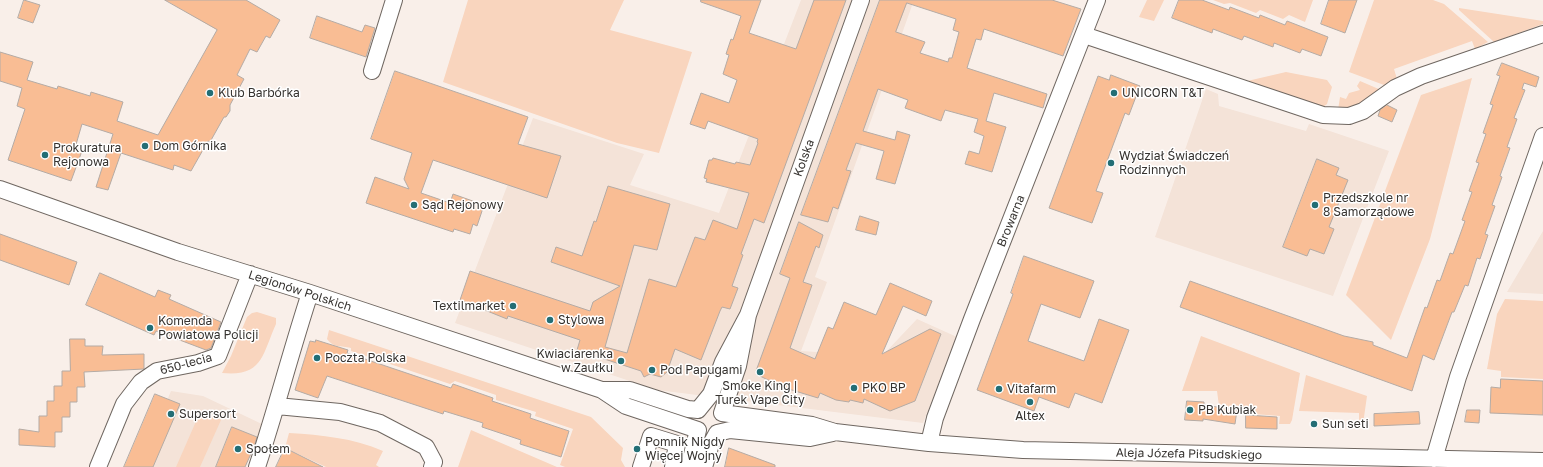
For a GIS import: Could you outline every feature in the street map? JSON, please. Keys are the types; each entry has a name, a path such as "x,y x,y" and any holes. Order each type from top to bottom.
{"street":[{"path":"372,71 394,0"},
{"name":"Kolska","path":"722,413 738,366 748,316 861,0"},
{"name":"Browarna","path":"929,443 935,418 972,319 1097,0"},
{"path":"1084,35 1323,115 1349,116 1363,111 1395,88 1421,76 1543,34"},
{"path":"1434,459 1458,376 1543,136"},
{"name":"Legionów Polskich","path":"0,189 178,252 310,293 602,390 626,406 698,430"},
{"name":"650-lecia","path":"98,467 124,404 141,382 157,372 198,363 218,356 250,274"},
{"path":"257,467 277,406 300,322 310,293"},
{"name":"Kolska","path":"698,410 711,394 723,362 748,316"},
{"name":"Legionów Polskich","path":"602,390 630,390 688,409 698,410"},
{"path":"277,406 340,412 380,423 426,447 434,462 432,467"},
{"path":"704,467 711,444 724,423 722,413 719,409 710,406 698,410 694,422 698,430 705,435 717,433"},
{"name":"Aleja Józefa Piłsudskiego","path":"722,413 812,424 835,432 929,443 1023,450 1107,459 1434,459 1543,461"},
{"path":"689,467 698,430"},
{"name":"Aleja Józefa Piłsudskiego","path":"717,433 730,430 810,438 835,432"},
{"path":"641,467 651,436 677,444 673,467"}],"shaded area":[{"path":"468,0 624,0 610,30 692,52 659,153 617,143 443,82"},
{"path":"801,0 914,0 815,277 827,282 801,351 882,356 917,319 957,337 923,423 657,390 455,323 533,118 644,154 630,185 719,213"},
{"path":"1147,0 1164,0 1154,21 1139,17"},
{"path":"1213,0 1313,0 1305,22 1289,15 1283,19 1260,10 1256,13 1230,3 1224,4"},
{"path":"1374,0 1433,0 1444,4 1488,42 1475,49 1472,41 1394,69 1397,79 1384,85 1349,72"},
{"path":"1459,8 1543,21 1543,24 1494,42 1459,10"},
{"path":"1286,72 1327,80 1332,87 1327,104 1323,107 1243,82"},
{"path":"1472,78 1430,239 1391,340 1346,295 1421,95"},
{"path":"1360,81 1381,90 1355,108 1338,110 1340,97 1346,99 1349,93 1360,90 1357,86"},
{"path":"1206,89 1218,94 1219,106 1306,131 1309,124 1389,151 1333,296 1155,237"},
{"path":"1543,231 1543,294 1507,292"},
{"path":"1505,299 1543,301 1543,379 1501,377 1501,371 1487,369 1497,314"},
{"path":"257,312 276,318 276,324 264,354 259,362 246,371 222,373 231,356 247,317 252,313"},
{"path":"329,330 591,417 623,448 621,460 625,467 565,467 560,465 573,429 535,416 536,412 496,400 496,395 455,381 450,384 351,351 351,348 335,345 327,339"},
{"path":"1201,336 1300,373 1290,424 1279,424 1280,416 1241,413 1241,409 1219,406 1217,391 1182,391"},
{"path":"1306,375 1367,396 1363,424 1359,424 1359,413 1299,411"},
{"path":"171,391 203,396 264,425 244,467 139,467"},
{"path":"201,410 221,420 200,467 176,467"},
{"path":"471,430 557,467 458,467"},
{"path":"289,433 349,440 383,451 376,465 379,467 326,467 285,448"}],"building":[{"path":"24,0 40,5 33,23 18,18"},
{"path":"165,0 246,0 280,20 270,38 266,36 257,52 250,49 237,75 244,79 230,105 230,111 226,117 224,117 210,142 208,141 191,171 174,165 173,170 121,153 108,190 96,187 113,134 82,124 75,148 82,151 71,181 8,160 25,109 17,106 22,88 0,81 0,52 33,62 27,80 57,89 58,86 90,96 91,92 123,102 117,121 158,135 217,30"},
{"path":"701,0 761,0 749,33 796,49 814,0 846,0 764,223 754,219 741,254 743,255 732,286 738,288 730,309 722,307 701,360 675,349 667,372 661,377 650,374 644,377 641,371 577,350 580,340 508,316 507,319 460,300 470,271 590,311 593,302 620,286 551,262 556,247 582,256 594,221 596,222 608,186 670,204 657,250 634,245 605,347 627,353 649,279 676,287 695,237 705,240 713,220 737,229 749,193 706,182 707,179 704,178 709,160 712,160 713,158 735,164 736,162 750,165 758,139 708,121 705,129 690,124 701,93 729,103 737,80 723,74 729,55 726,54 731,39 733,40 741,16 701,2"},
{"path":"880,0 1052,0 1081,9 1063,56 984,29 981,40 976,39 967,68 1047,94 1043,108 994,93 986,121 1006,127 992,172 965,164 969,151 979,154 984,136 974,132 978,119 945,110 941,121 905,108 908,100 878,89 863,131 895,140 897,131 910,135 895,184 876,179 884,151 856,143 846,170 851,171 838,209 833,207 828,222 801,215","holes":["907,3 956,19 953,30 959,32 952,58 949,58 948,62 920,53 925,42 896,32"]},
{"path":"1179,0 1202,0 1229,10 1230,7 1259,18 1260,15 1285,25 1287,21 1328,37 1321,56 1302,49 1300,53 1274,43 1273,47 1244,36 1242,40 1213,29 1212,33 1172,18"},
{"path":"1329,0 1357,0 1345,33 1321,24"},
{"path":"317,16 362,32 365,25 375,28 366,57 310,38"},
{"path":"1502,63 1539,77 1536,87 1524,83 1522,89 1525,90 1514,118 1517,119 1507,147 1510,148 1492,205 1495,206 1485,234 1488,235 1480,259 1477,258 1468,286 1465,285 1454,312 1452,312 1434,360 1423,355 1412,391 1180,307 1190,281 1344,336 1373,342 1373,345 1407,358 1425,307 1427,308 1437,280 1440,281 1450,253 1453,254 1465,221 1462,220 1472,192 1469,191 1479,163 1476,162 1486,134 1483,133 1493,105 1490,104 1500,76 1497,75"},
{"path":"395,71 528,117 518,144 561,156 547,198 433,160 421,193 450,203 453,194 484,205 477,226 473,224 470,234 454,229 453,232 366,203 375,177 409,189 404,179 412,153 371,139"},
{"path":"1111,75 1140,86 1129,115 1125,113 1096,191 1103,193 1092,223 1049,208 1098,76 1109,80"},
{"path":"1387,105 1397,110 1392,122 1378,116 1380,110"},
{"name":"Przedszkole nr 8 Samorządowe","path":"1317,159 1339,168 1336,175 1348,180 1329,227 1334,229 1324,254 1310,249 1307,256 1283,247"},
{"path":"860,216 879,222 876,235 856,230"},
{"path":"799,222 823,235 819,248 816,246 803,282 812,285 790,348 815,359 828,327 833,329 844,302 876,315 890,283 932,301 926,316 903,306 882,354 930,329 941,334 915,401 890,411 864,399 863,403 850,400 849,402 836,400 820,393 818,398 769,383 770,381 760,376 756,371 790,278 780,274"},
{"path":"0,234 77,262 69,285 0,260"},
{"path":"1024,256 1094,281 1080,318 1041,304 1028,341 1084,361 1099,319 1129,330 1102,403 1075,393 1069,408 1039,397 1034,411 977,390 1013,294 1011,293"},
{"path":"100,273 155,297 158,290 171,295 169,299 221,322 211,348 206,350 156,331 154,335 86,305"},
{"path":"70,339 85,339 85,346 103,346 102,355 144,354 144,369 84,372 85,387 77,387 77,402 70,402 70,417 62,417 62,432 55,432 55,447 19,445 19,429 39,432 39,416 47,416 47,401 54,401 54,386 62,386 62,371 70,371"},
{"path":"316,340 348,350 347,353 451,388 453,384 493,398 492,401 531,414 530,418 569,431 561,457 520,444 521,440 482,427 483,423 444,411 443,414 327,376 318,398 295,390 310,341 315,342"},
{"path":"1501,379 1543,381 1543,415 1490,413 1491,387 1500,388"},
{"path":"155,394 180,404 153,467 124,467"},
{"path":"1187,401 1204,402 1204,405 1237,410 1235,424 1203,419 1203,421 1185,420"},
{"path":"1467,410 1480,410 1479,423 1465,422"},
{"path":"1419,412 1420,424 1374,426 1374,414"},
{"path":"1246,415 1277,417 1277,429 1246,428"},
{"name":"Społem","path":"232,427 257,437 254,447 245,467 216,467"},
{"path":"285,448 323,467 276,467"},
{"path":"729,448 775,465 775,467 725,467"}],"place":[{"name":"Klub Barbórka","path":"210,93"},
{"name":"UNICORN T&T","path":"1114,93"},
{"name":"Dom Górnika","path":"145,146"},
{"name":"Prokuratura Rejonowa","path":"45,155"},
{"name":"Wydział Świadczeń Rodzinnych","path":"1111,163"},
{"name":"Sąd Rejonowy","path":"414,205"},
{"name":"Przedszkole nr 8 Samorządowe","path":"1315,205"},
{"name":"Textilmarket","path":"513,306"},
{"name":"Stylowa","path":"550,320"},
{"name":"Komenda Powiatowa Policji","path":"150,328"},
{"name":"Poczta Polska","path":"317,358"},
{"name":"Kwiaciarenka w Zaułku","path":"621,361"},
{"name":"Pod Papugami","path":"652,370"},
{"name":"Smoke King | Turek Vape City","path":"760,372"},
{"name":"PKO BP","path":"854,388"},
{"name":"Vitafarm","path":"999,389"},
{"name":"Altex","path":"1030,402"},
{"name":"PB Kubiak","path":"1190,410"},
{"name":"Supersort","path":"171,414"},
{"name":"Sun seti","path":"1314,424"},
{"name":"Społem","path":"238,449"},
{"name":"Pomnik Nigdy Więcej Wojny","path":"637,449"}]}
